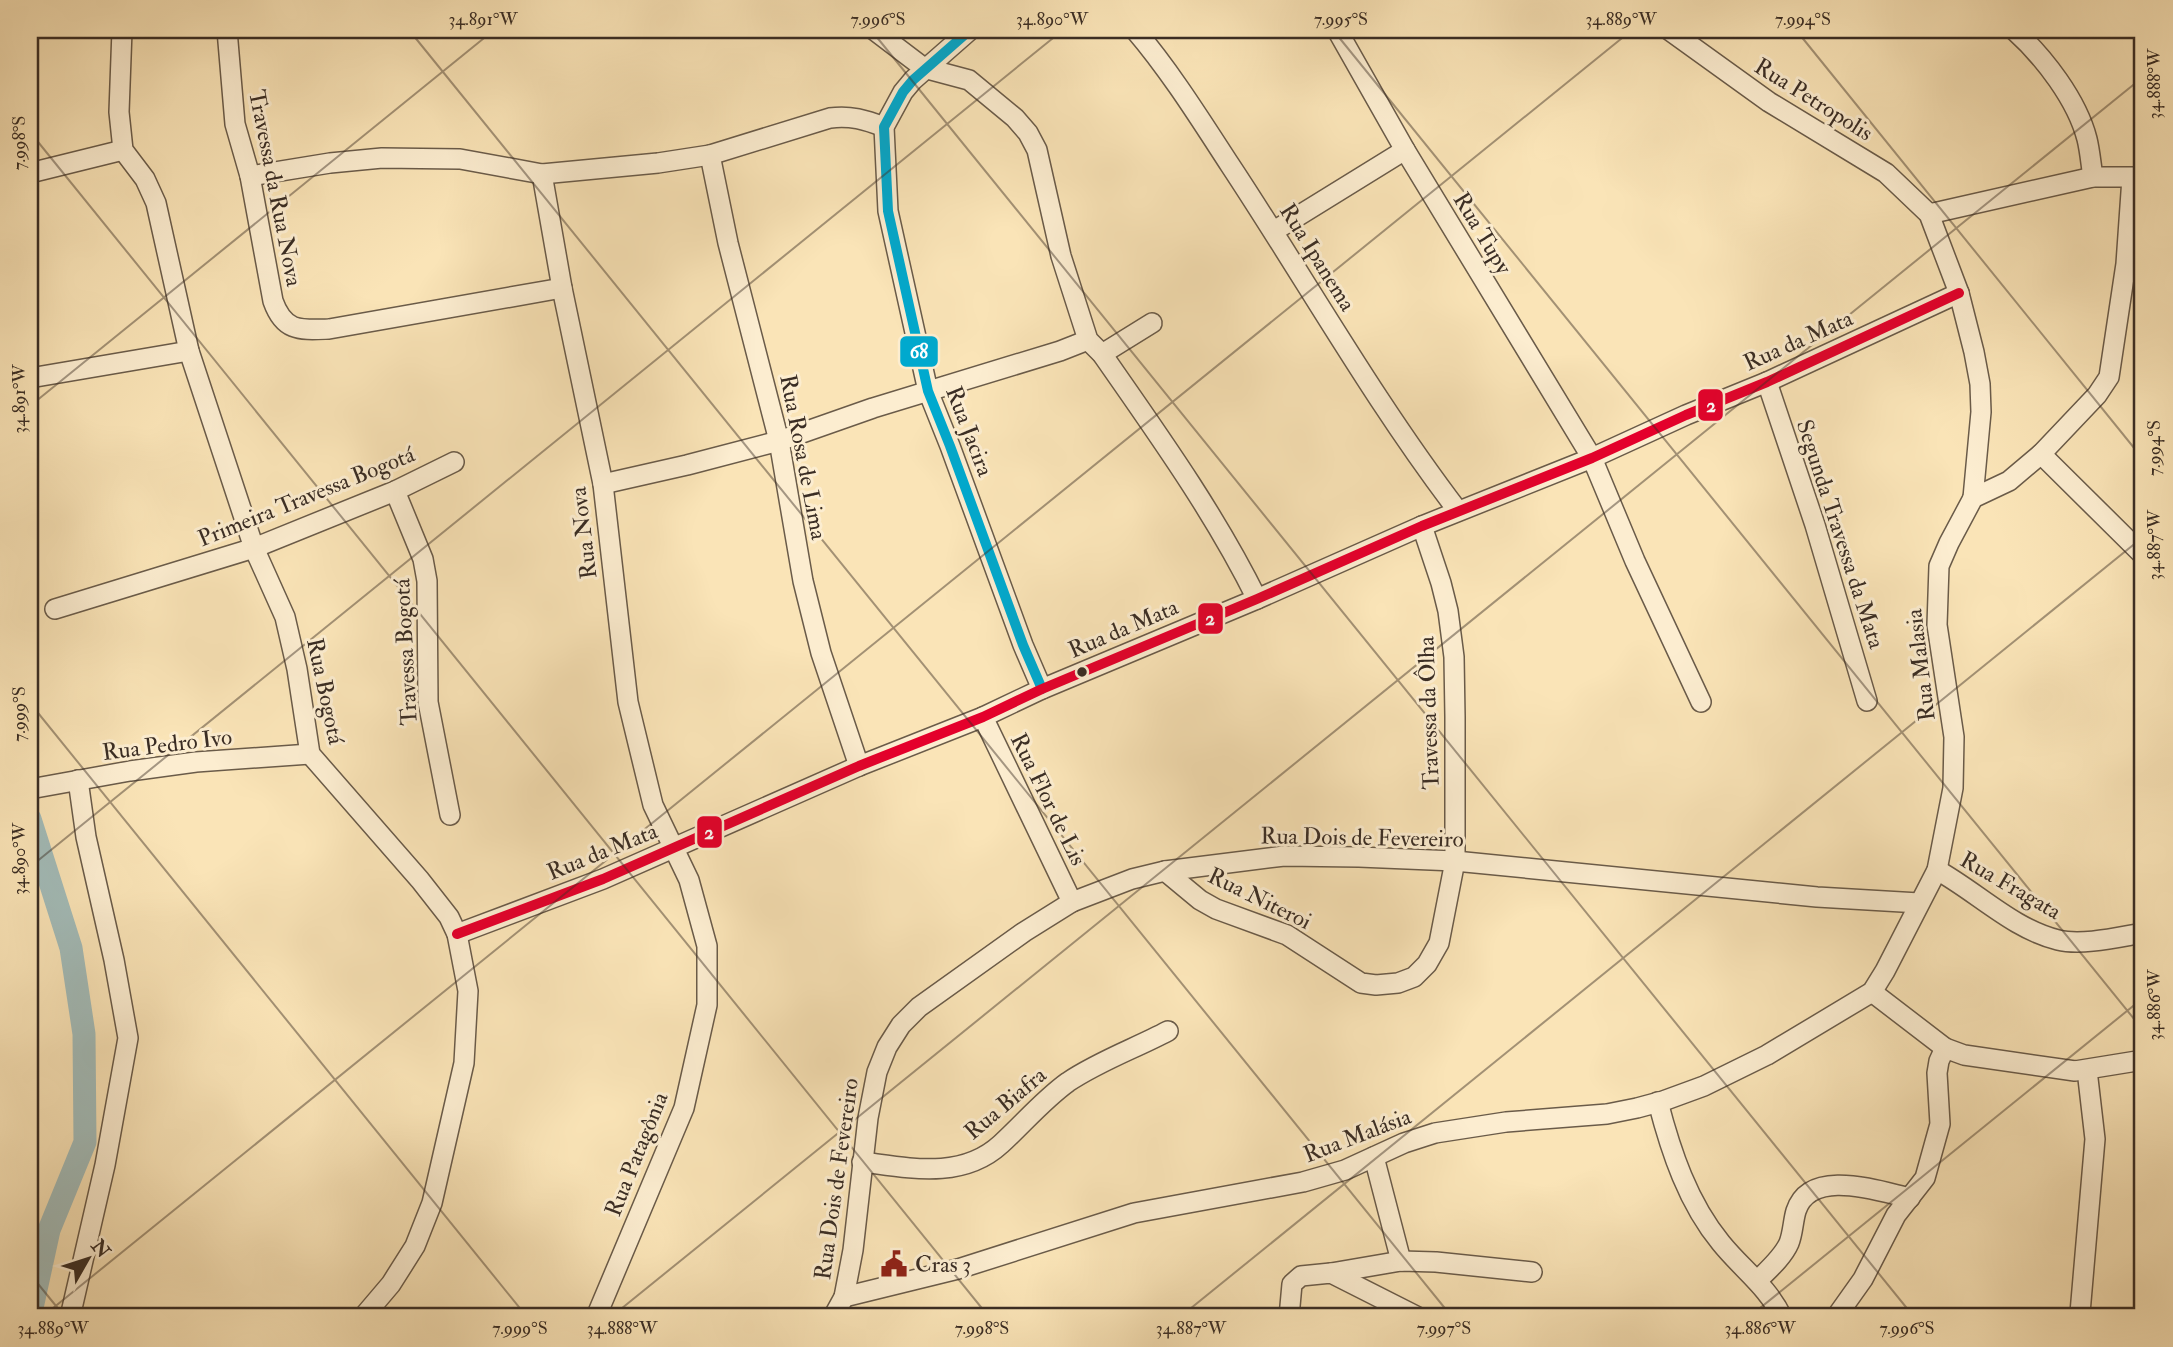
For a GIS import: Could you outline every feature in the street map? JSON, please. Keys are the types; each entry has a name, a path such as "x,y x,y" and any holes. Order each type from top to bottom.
{"street":[{"path":"30,173 123,150 120,112 122,30"},
{"name":"Travessa da Rua Nova","path":"227,30 235,124 250,176 273,301 287,324 300,330 329,330 562,288"},
{"path":"874,30 924,68 969,80 1015,118 1028,133 1037,150 1061,256 1095,347 1220,529 1257,599"},
{"path":"250,176 330,163 406,157 460,159 542,173 658,163 710,155 844,116 860,118 884,127 903,92 924,68 970,30"},
{"name":"Rua Ipanema","path":"1135,30 1202,122 1274,231 1363,376 1458,510"},
{"name":"Rua Tupy","path":"1337,30 1405,150 1592,458 1635,561 1701,702"},
{"name":"Rua Petropolis","path":"1669,30 1769,102 1886,173 1929,214 1959,293 1975,352 1980,384 1981,412 1973,498"},
{"path":"2014,30 2034,48 2066,93 2079,117 2087,140 2093,177"},
{"name":"Rua Jacira","path":"884,127 888,211 928,391 1042,689"},
{"name":"Rua Bogotá","path":"123,150 145,179 156,203 189,351 254,548 285,617 297,669 310,754 420,880 449,917 457,934 468,991 464,1063 446,1147 432,1203 415,1245 391,1284 363,1317"},
{"path":"1274,231 1405,150"},
{"name":"Rua Rosa de Lima","path":"710,155 728,243 779,441 803,581 821,653 859,766"},
{"name":"Rua Nova","path":"542,173 562,288 603,484 628,702 653,805 689,880"},
{"path":"1929,214 2093,177 2138,178 2109,377 2097,395 2041,454 2009,481 1973,498"},
{"name":"Rua da Mata","path":"457,934 603,880 859,766 983,717 1458,510 1592,458 1767,382 1959,293"},
{"path":"603,484 779,441 928,391 1060,351 1095,347 1152,323"},
{"path":"30,378 189,351"},
{"name":"Segunda Travessa da Mata","path":"1767,382 1815,525 1867,701"},
{"path":"2041,454 2143,555"},
{"name":"Primeira Travessa Bogotá","path":"55,609 254,548 395,491 454,462"},
{"name":"Travessa Bogotá","path":"395,491 424,559 428,702 450,815"},
{"name":"Rua Malasia","path":"1871,992 1890,963 1937,870 1951,801 1955,762 1954,737 1937,625 1939,566 1948,543 1973,498"},
{"name":"Travessa da Ôlha","path":"1422,526 1441,583 1454,657 1455,861"},
{"name":"Rua Flor de Lis","path":"983,717 1072,902"},
{"name":"Rua Pedro Ivo","path":"36,788 196,762 310,754"},
{"path":"70,1317 104,1165 128,1038 114,960 86,837 78,780"},
{"name":"Rua Dois de Fevereiro","path":"833,1317 844,1297 853,1250 862,1162 877,1072 887,1047 901,1025 919,1007 994,953 1072,902 1132,879 1165,871 1284,856 1455,861 1766,892 1919,903"},
{"name":"Rua Niteroi","path":"1165,871 1200,901 1287,935 1361,983 1376,985 1398,983 1414,977 1427,964 1439,943 1455,861"},
{"name":"Rua Fragata","path":"1937,870 2025,927 2059,941 2091,941 2143,933"},
{"name":"Rua Patagônia","path":"596,1317 684,1108 707,1005 707,946 689,880"},
{"path":"1871,992 1945,1048 1964,1055 2034,1066 2087,1070 2143,1060"},
{"name":"Rua Malásia","path":"844,1297 958,1269 1135,1213 1303,1182 1345,1170 1404,1143 1435,1133 1506,1122 1606,1114 1658,1102 1704,1086 1766,1055 1871,992"},
{"name":"Rua Biafra","path":"862,1162 940,1170 978,1159 1001,1144 1024,1120 1069,1082 1168,1031"},
{"path":"1836,1317 1863,1279 1896,1215 1925,1178 1940,1124 1937,1073 1945,1048"},
{"path":"2084,1317 2080,1312 2095,1139 2087,1070"},
{"path":"1658,1102 1676,1162 1698,1209 1719,1241 1775,1302 1782,1317"},
{"path":"1374,1157 1401,1261"},
{"path":"1757,1281 1786,1249 1796,1210 1802,1199 1815,1189 1826,1185 1846,1185 1910,1198"},
{"path":"1289,1317 1292,1284 1301,1276 1401,1261 1532,1272"},
{"path":"1331,1273 1418,1317"}],"waterway":[{"path":"30,819 71,948 84,1034 85,1142 49,1230 30,1317"}],"transit line":[{"name":"68","path":"970,30 913,80 903,92 884,127 888,211 928,391 1042,689"},
{"name":"2","path":"457,934 603,879 859,766 983,717 1042,689 1422,526 1592,458 1767,382 1959,293"}],"place":[{"name":"Cras 3","path":"894,1264"}]}
